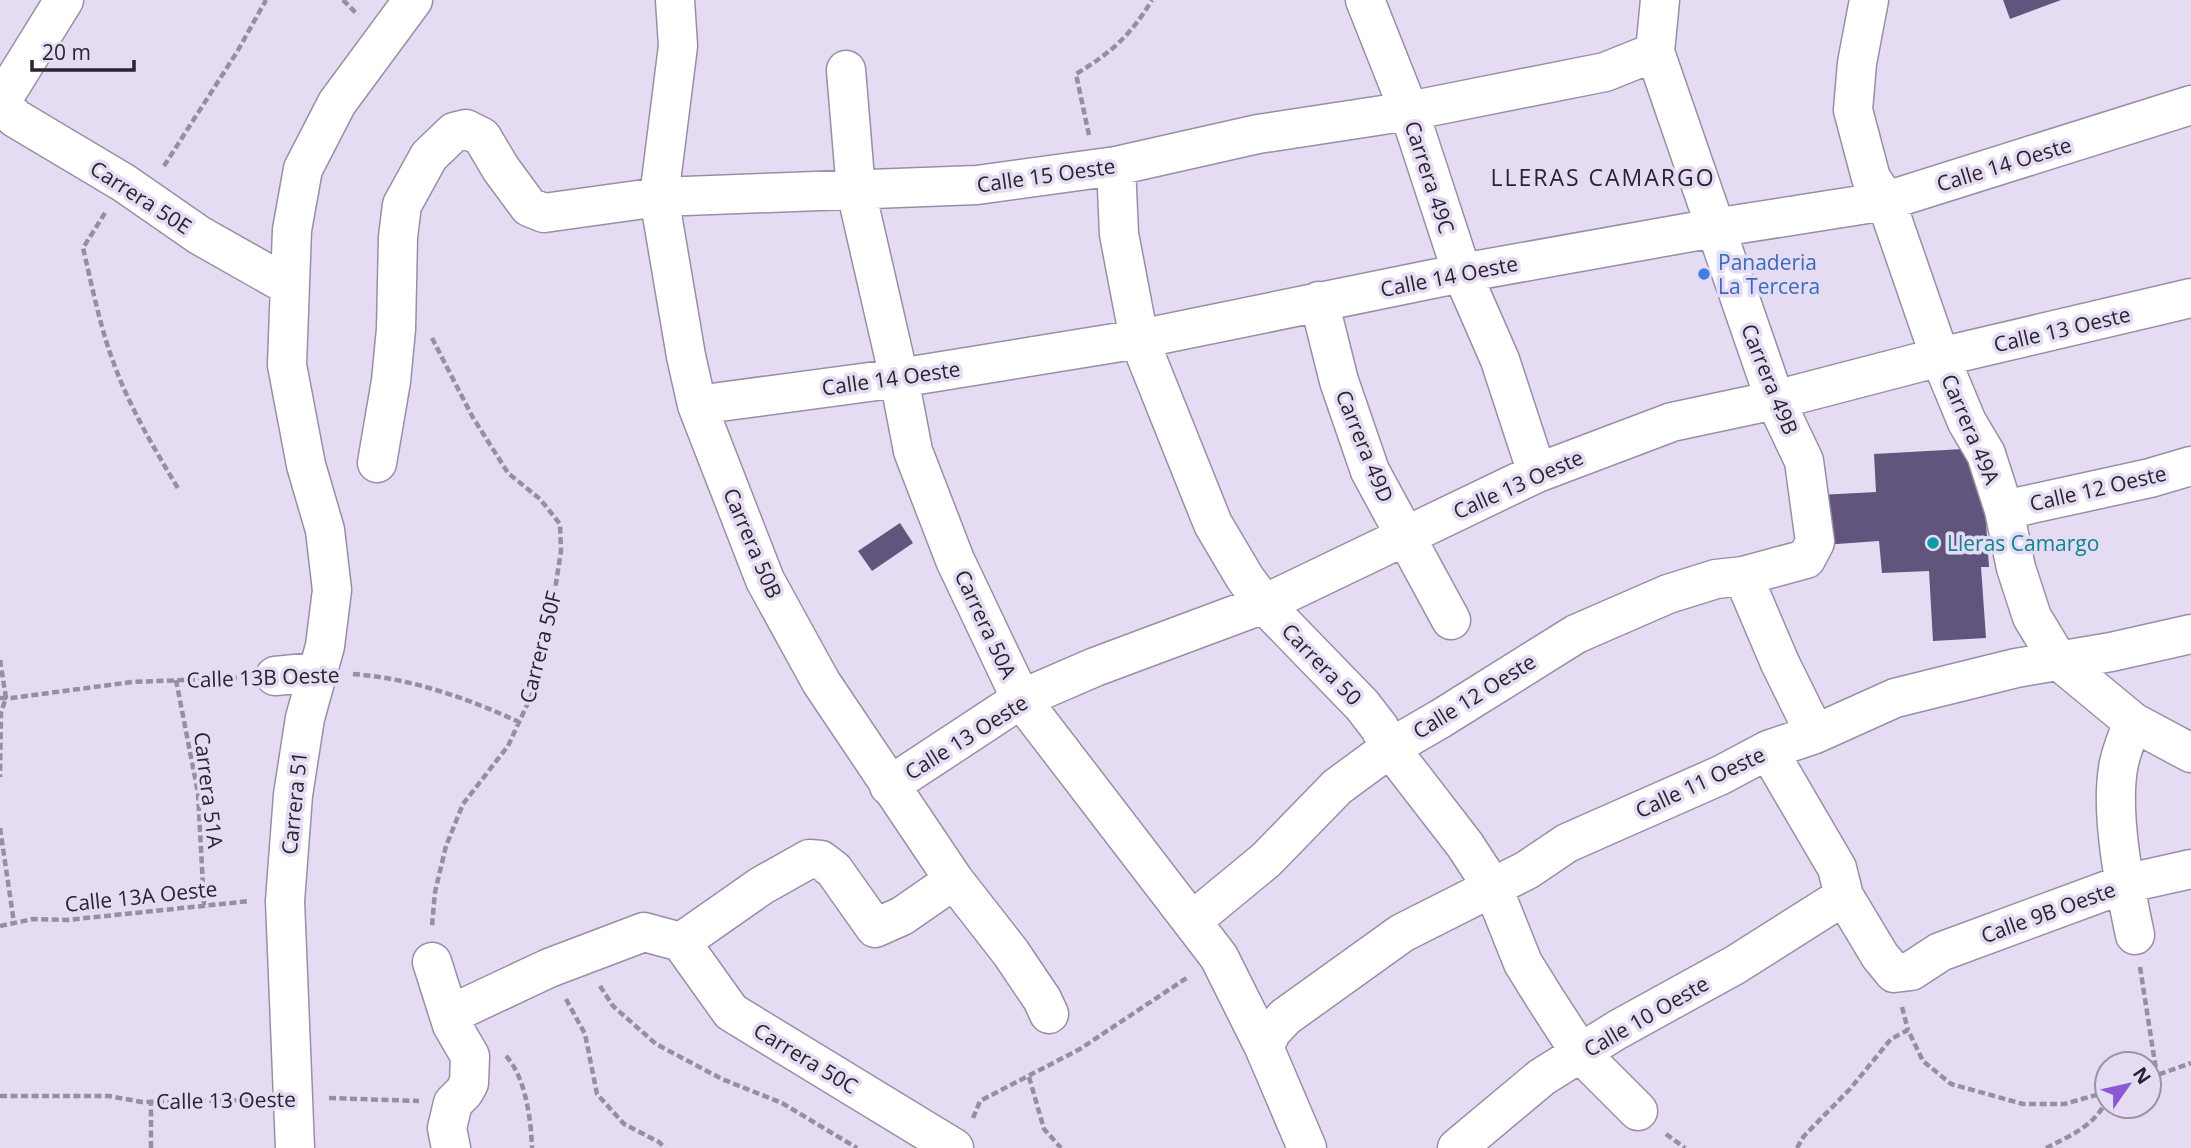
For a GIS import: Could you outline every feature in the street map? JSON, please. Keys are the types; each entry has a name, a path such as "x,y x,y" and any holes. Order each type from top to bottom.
{"street":[{"name":"Carrera 50E","path":"64,0 4,97 7,109 15,118 134,191 199,235 289,286"},
{"name":"Carrera 51","path":"296,1148 285,901 293,795 305,718 316,671 326,646 332,590 325,530 306,465 288,365 292,230 303,169 337,103 413,0"},
{"name":"Carrera 50B","path":"675,0 678,46 659,197 697,405 765,580 821,682 954,880 1011,953 1049,1014"},
{"name":"Carrera 49C","path":"1365,0 1409,111 1462,274 1500,360 1537,473"},
{"name":"Carrera 49B","path":"1660,0 1655,52 1775,400 1804,461 1815,542 1806,559"},
{"name":"Carrera 49A","path":"1870,0 1857,63 1853,110 1871,178 1886,201 1940,357 1967,422 1986,454 2004,510 2016,568 2032,617 2058,660 2133,722 2191,753"},
{"name":"Calle 15 Oeste","path":"377,463 391,382 402,205 429,156 454,132 466,129 482,137 529,207 544,213 659,197 977,185 1107,167 1258,134 1409,111 1605,72 1655,52"},
{"name":"Carrera 50A","path":"846,69 856,191 913,451 955,560 1021,699 1219,957 1264,1047 1307,1148"},
{"name":"Calle 14 Oeste","path":"697,405 899,378 1139,339 1462,274 1714,228 1886,201 2191,105"},
{"name":"Carrera 50","path":"1107,167 1139,339 1213,524 1264,604 1343,683 1379,727 1390,748 1465,845 1493,888 1523,963 1581,1054 1638,1111"},
{"name":"Calle 13 Oeste","path":"889,786 1021,699 1095,667 1264,604 1537,473 1672,422 1775,400 1940,357 2191,298"},
{"name":"Carrera 49D","path":"1319,301 1339,381 1370,471 1451,620"},
{"name":"Calle 12 Oeste","path":"2004,510 2053,497 2150,478 2191,466"},
{"name":"Calle 12 Oeste","path":"1192,921 1266,860 1337,787 1390,748 1440,719 1482,684 1576,634 1668,594 1717,579 1743,576 1806,559"},
{"path":"1743,576 1780,663 1815,734"},
{"name":"Calle 11 Oeste","path":"1264,1047 1272,1031 1285,1017 1311,1000 1356,963 1402,933 1527,870 1567,843 1721,775 1768,750 1815,734 1895,698 2058,660 2111,652 2191,634"},
{"name":"Calle 13B Oeste","path":"275,676 316,671"},
{"path":"2133,722 2119,764 2117,808 2124,884 2135,935"},
{"path":"1768,750 1836,868 1844,896"},
{"path":"449,1015 564,962 644,932 681,942 761,886 809,859 821,860 834,870 876,928 902,916 954,880"},
{"name":"Calle 9B Oeste","path":"1844,896 1880,956 1894,973 1911,971 1940,952 2124,884 2191,869"},
{"name":"Calle 10 Oeste","path":"1457,1148 1542,1077 1617,1030 1735,965 1844,896"},
{"name":"Carrera 50C","path":"681,942 732,1012 962,1136"},
{"path":"432,961 449,1015 470,1056 469,1083 453,1103 447,1128 452,1148"}],"path":[{"path":"179,490 113,364 83,248 134,191 237,52 266,0"},
{"path":"1107,167 1085,123 1076,74 1106,55 1136,26 1152,0"},
{"name":"Carrera 50F","path":"431,336 472,416 508,473 540,499 560,524 561,551 552,609 533,692 508,746 463,804 446,846 435,892 432,961"},
{"path":"0,660 3,698 0,777"},
{"name":"Calle 13B Oeste","path":"316,671 378,676 473,700 519,722"},
{"name":"Calle 13B Oeste","path":"3,698 132,682 275,676"},
{"name":"Carrera 51A","path":"176,680 198,793 204,905"},
{"path":"0,828 14,923"},
{"name":"Calle 13A Oeste","path":"0,926 33,919 67,920 260,900 285,901"},
{"path":"2135,935 2153,1050"},
{"path":"962,1136 980,1101 1080,1049 1219,957"},
{"path":"564,962 585,1034 597,1094 624,1124 659,1142 665,1148"},
{"path":"564,962 656,1044 722,1079 782,1103 857,1148"},
{"path":"1797,1148 1804,1136 1850,1089 1891,1039 1908,1030 1923,1061 1951,1084 2023,1104 2064,1104 2093,1096"},
{"path":"504,1053 512,1063 523,1091 532,1148"},
{"path":"2163,1074 2191,1063"},
{"path":"1029,1077 1044,1129 1061,1148"},
{"name":"Calle 13 Oeste","path":"0,1096 109,1096 152,1101 362,1098 453,1103"},
{"path":"151,1148 152,1101"},
{"path":"2046,1148 2093,1119"}],"building":[{"path":"2003,0 2061,0 2010,19"},
{"name":"Lleras Camargo","path":"1981,448 1989,567 1981,567 1986,638 1933,641 1929,571 1882,573 1879,541 1823,545 1819,495 1876,492 1874,454"},
{"path":"900,523 913,543 872,571 858,551"}],"place":[{"name":"Panaderia La Tercera","path":"1704,274"},
{"name":"Lleras Camargo","path":"1933,543"}],"district":[{"name":"LLERAS CAMARGO","path":"1603,177"}]}
